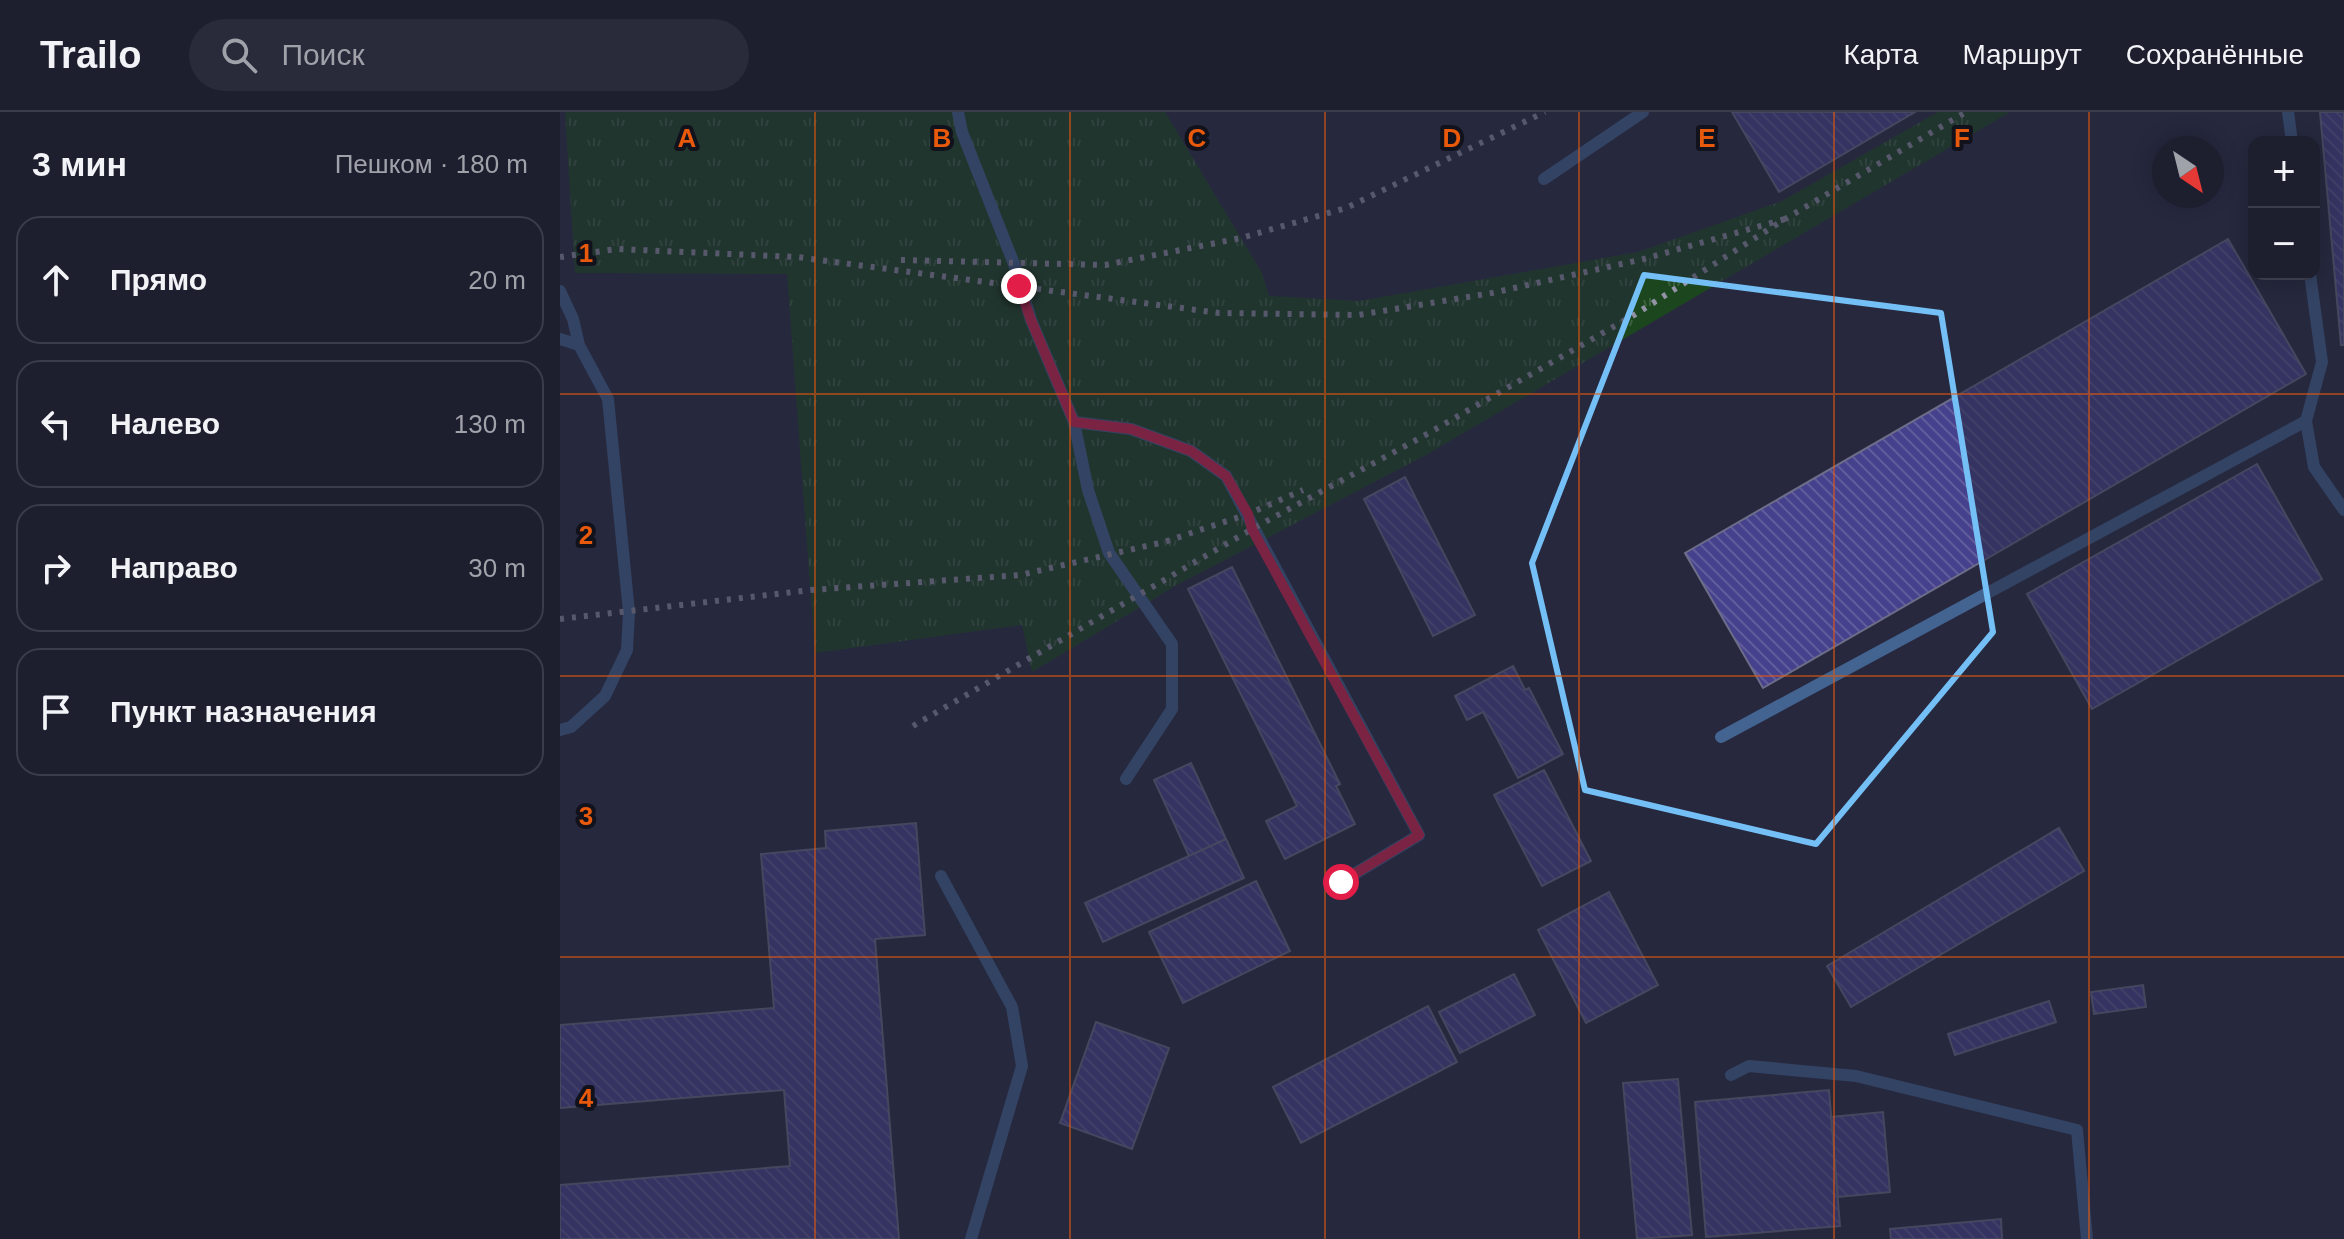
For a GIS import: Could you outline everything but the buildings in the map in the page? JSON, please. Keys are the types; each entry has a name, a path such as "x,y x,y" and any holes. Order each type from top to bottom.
{"lane":[{"path":"958,112 962,132 1014,264 1031,320 1074,422 1088,490 1109,553 1172,644 1172,709 1126,779"},
{"path":"1544,179 1643,112"},
{"path":"2288,112 2291,136"},
{"path":"2311,280 2322,362 2306,421 2314,467 2344,510"},
{"path":"560,291 573,319 579,345 608,399 629,612 627,650 605,696 571,727 560,730"},
{"path":"560,339 579,345"},
{"path":"1721,737 2306,421"},
{"path":"1074,422 1131,429 1191,451 1226,476 1419,835 1341,882"},
{"path":"941,876 1012,1007 1022,1066 971,1239"},
{"path":"1731,1075 1749,1066 1856,1076 2077,1130 2087,1239"}],"highlighted area":[{"path":"1644,275 1941,313 1993,632 1816,844 1585,790 1532,563"}],"green space":[{"path":"565,112 1165,112 1262,273 1269,296 1359,301 1638,252 1782,201 1938,112 2010,112 1426,455 1177,585 1032,672 1022,625 815,653 787,274 575,273"}],"railway":[{"path":"901,260 1105,265 1241,238 1346,208 1545,112"},
{"path":"913,726 1252,529 1420,438 1634,315 1785,219 1966,112"},
{"path":"560,257 617,249 797,257 1219,313 1358,315 1492,293 1644,259 1785,219"},
{"path":"560,619 811,590 1020,575 1164,542 1248,514 1303,490"}],"route":[{"path":"1019,286 1074,422 1131,429 1191,451 1226,476 1248,514 1252,529 1419,835 1341,882"}]}
